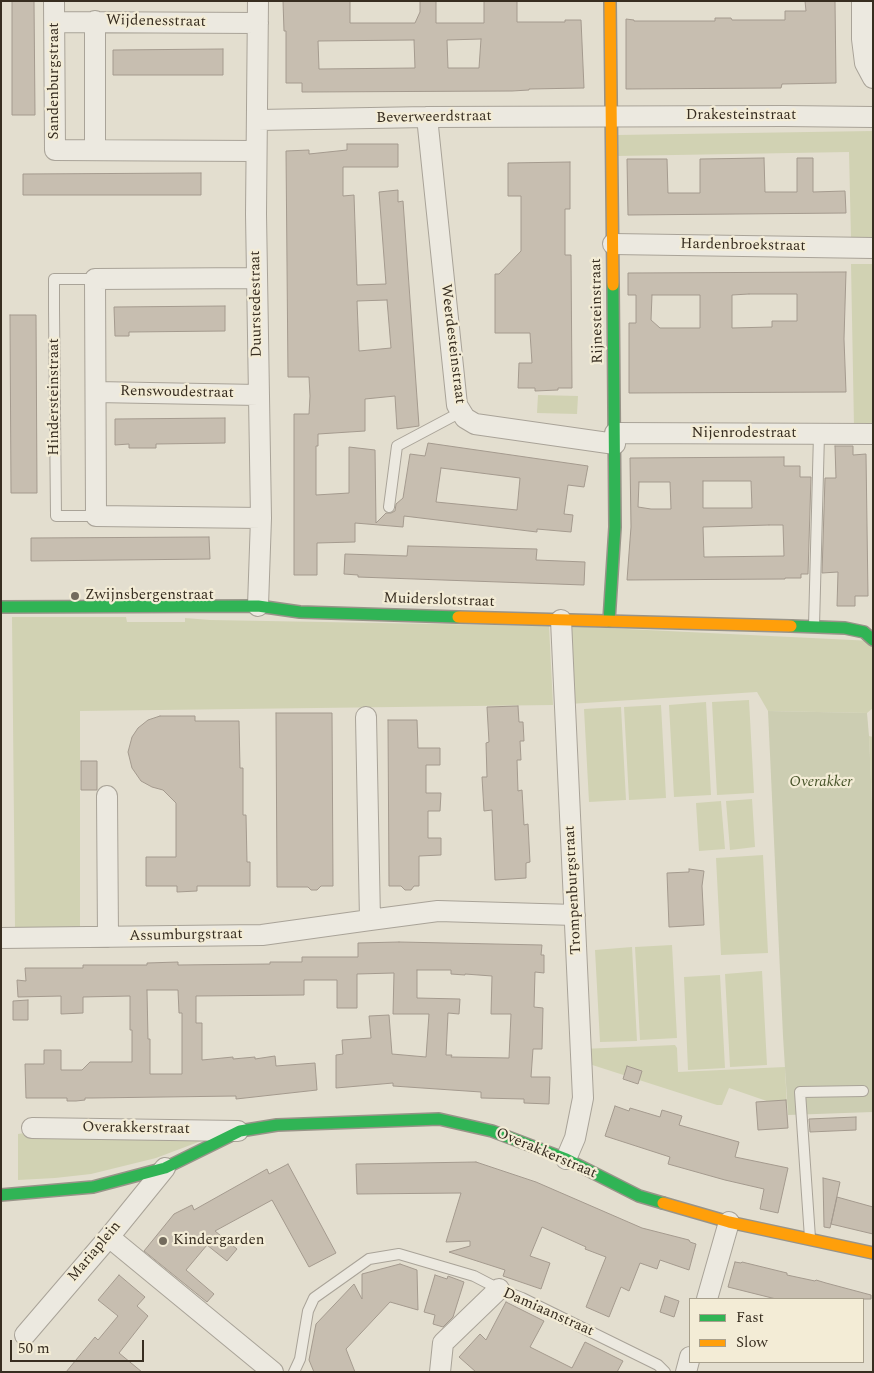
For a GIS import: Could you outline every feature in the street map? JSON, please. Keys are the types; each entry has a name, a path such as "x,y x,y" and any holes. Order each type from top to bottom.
{"street":[{"name":"Sandenburgstraat","path":"54,1 55,150 256,151"},
{"name":"Duurstedestraat","path":"258,1 258,120 256,151 260,518 258,606"},
{"name":"Rijnesteinstraat","path":"609,621 615,527 610,1"},
{"path":"862,1 862,39 870,68"},
{"path":"95,21 95,150"},
{"name":"Wijdenesstraat","path":"55,22 258,23"},
{"name":"Drakesteinstraat","path":"610,116 873,117"},
{"name":"Beverweerdstraat","path":"258,120 610,116"},
{"name":"Weerdesteinstraat","path":"427,117 457,405 465,418 476,424 615,438"},
{"name":"Hardenbroekstraat","path":"613,244 873,248"},
{"name":"Hindersteinstraat","path":"96,279 258,278"},
{"path":"96,279 96,516"},
{"name":"Renswoudestraat","path":"96,392 258,395"},
{"name":"Nijenrodestraat","path":"615,438 873,434"},
{"name":"Hindersteinstraat","path":"96,516 260,518"},
{"name":"Muiderslotstraat","path":"1,606 258,606 300,612 845,628 864,632 873,640"},
{"name":"Trompenburgstraat","path":"561,620 583,1098 575,1138 566,1159"},
{"path":"366,717 370,920"},
{"path":"107,796 108,937"},
{"name":"Assumburgstraat","path":"1,938 262,935 438,911 575,915"},
{"name":"Overakkerstraat","path":"32,1128 240,1131 277,1124 439,1119 492,1130 566,1159 639,1196 729,1222 873,1253"},
{"name":"Overakkerstraat","path":"1,1195 93,1187 165,1168 240,1131"},
{"name":"Mariaplein","path":"25,1335 165,1168"},
{"path":"707,1298 729,1222"},
{"path":"109,1237 273,1372"},
{"name":"Damiaanstraat","path":"440,1372 443,1343 499,1288"}],"lane":[{"name":"Hindersteinstraat","path":"96,279 54,279 54,320 56,516 96,516"},
{"path":"389,507 397,446 462,412"},
{"path":"814,627 819,434"},
{"path":"810,1239 800,1092 863,1091"},
{"path":"294,1372 300,1359 308,1311 314,1298 368,1259 399,1254 474,1276 499,1288"},
{"name":"Damiaanstraat","path":"499,1288 658,1365 665,1372"}],"green space":[{"path":"873,131 873,238 851,238 849,152 617,156 617,135"},
{"path":"851,264 873,264 873,427 854,427"},
{"path":"538,395 578,396 577,414 537,413"},
{"path":"12,617 126,617 127,622 185,622 185,618 549,626 553,705 80,711 80,927 15,927"},
{"path":"565,626 873,641 873,708 867,713 768,711 757,692 569,704"},
{"path":"749,700 754,793 717,795 712,702"},
{"path":"706,702 711,795 674,797 669,705"},
{"path":"661,705 666,798 629,800 624,707"},
{"path":"621,707 626,800 589,802 584,709"},
{"name":"Overakker","path":"768,711 867,713 873,826 873,1112 788,1115"},
{"path":"869,736 873,737 873,826"},
{"path":"752,799 755,847 730,850 726,801"},
{"path":"721,801 725,849 699,851 696,803"},
{"path":"763,855 768,953 721,955 716,858"},
{"path":"672,945 677,1038 640,1040 635,947"},
{"path":"632,947 637,1041 600,1042 595,950"},
{"path":"762,971 767,1065 730,1067 725,974"},
{"path":"720,975 725,1068 688,1070 684,977"},
{"path":"675,1045 677,1048 678,1072 785,1067 787,1108 729,1088 722,1105 717,1105 583,1062 582,1049"},
{"path":"31,1132 124,1133 201,1141 156,1158 91,1174 18,1180 18,1134"}],"building":[{"path":"12,1 34,1 35,115 12,115"},
{"path":"283,1 350,1 350,23 415,23 420,12 420,1 436,1 436,23 484,23 484,1 517,1 517,22 581,20 584,88 512,91 302,92 302,83 286,83 286,31 284,31","holes":["481,39 479,68 448,68 447,40","414,40 415,68 319,69 318,41"]},
{"path":"805,1 835,1 836,83 782,84 781,88 626,89 626,19 634,21 715,21 715,18 731,18 732,20 785,20 785,11 806,11"},
{"path":"223,49 223,75 113,75 113,50"},
{"path":"347,144 398,144 398,167 343,167 343,196 354,195 357,285 386,284 379,192 398,190 398,202 403,201 419,426 397,429 395,396 365,399 365,431 318,434 318,446 316,446 316,495 349,493 349,447 375,450 376,523 386,513 395,511 396,504 403,498 410,454 425,456 428,443 588,466 584,487 568,485 564,514 573,515 571,532 537,529 537,532 404,516 403,527 355,523 355,542 317,543 317,575 294,575 294,414 309,414 310,396 309,377 288,377 286,151 309,150 309,154 347,150","holes":["387,300 391,348 359,351 357,301","441,468 520,478 517,510 436,502"]},
{"path":"764,158 765,192 797,192 797,158 813,158 813,192 845,191 846,213 628,215 627,159 667,159 668,193 700,193 700,159"},
{"path":"570,162 570,209 565,209 565,255 571,255 572,388 535,391 535,388 518,388 519,363 532,363 530,333 495,333 495,274 499,274 521,251 521,196 508,196 508,163"},
{"path":"201,173 201,195 23,195 23,174"},
{"path":"846,272 844,339 846,392 629,393 629,323 636,323 636,295 628,295 628,273","holes":["797,294 797,321 772,321 772,327 732,328 732,295","652,295 700,295 700,328 660,328 651,320"]},
{"path":"225,306 225,331 129,332 129,336 115,336 114,307"},
{"path":"10,315 36,315 37,493 11,493"},
{"path":"225,418 225,443 156,444 156,448 129,448 129,444 115,445 115,419"},
{"path":"835,446 853,446 853,455 866,454 868,596 855,596 855,606 837,606 838,572 822,573 825,478 836,478"},
{"path":"784,457 784,466 800,466 800,477 811,477 808,574 801,574 801,578 785,579 627,580 631,527 630,458","holes":["703,481 751,481 752,508 703,508","639,482 670,482 671,509 638,507","783,525 784,556 704,557 703,527"]},
{"path":"209,537 210,559 31,561 31,538"},
{"path":"408,546 537,549 536,560 585,562 584,585 358,577 358,575 344,574 345,554 407,556"},
{"path":"518,706 519,722 523,722 524,741 520,741 521,760 517,760 518,791 522,790 524,825 528,824 530,862 526,863 526,878 495,880 492,810 484,811 482,777 487,777 486,743 489,742 487,707"},
{"path":"276,713 332,713 333,886 321,886 317,890 311,890 308,887 277,887"},
{"path":"160,716 195,716 195,721 239,721 240,768 243,768 243,815 246,815 247,862 250,862 250,886 197,886 197,891 177,892 177,886 146,886 146,857 176,857 176,803 163,790 141,781 132,768 128,752 132,737 138,728 148,720"},
{"path":"388,720 417,720 418,748 440,748 440,765 426,765 426,793 441,793 440,811 428,811 428,838 441,838 441,855 419,856 419,886 414,886 411,890 405,890 401,886 389,886"},
{"path":"81,761 97,761 97,790 81,790"},
{"path":"689,869 704,871 702,886 704,925 669,927 667,873 689,872"},
{"path":"358,943 542,945 541,955 544,955 544,973 535,972 534,1007 543,1008 542,1049 533,1049 531,1077 550,1077 549,1104 524,1103 524,1099 481,1098 481,1092 393,1086 393,1083 336,1088 336,1055 343,1054 342,1040 371,1038 369,1016 389,1015 392,1054 426,1057 429,1014 393,1014 394,973 357,974 357,1008 337,1008 337,980 304,980 304,995 196,996 196,1023 202,1023 202,1060 233,1057 233,1059 255,1057 255,1059 275,1056 276,1066 315,1063 317,1090 236,1099 236,1096 85,1098 85,1100 76,1101 67,1101 67,1098 26,1098 25,1064 44,1064 44,1050 61,1050 61,1070 82,1070 90,1062 132,1062 132,1030 130,1030 130,996 83,997 83,1013 61,1014 61,996 18,997 17,980 26,981 25,968 83,968 83,965 147,965 147,963 178,962 178,965 302,962 302,957 358,957","holes":["417,970 451,970 451,974 492,976 491,1014 511,1014 509,1058 451,1057 452,1055 446,1055 448,1013 459,1014 460,999 417,998","147,990 178,990 179,1013 182,1013 182,1074 150,1074"]},
{"path":"28,1000 28,1020 13,1020 13,1001"},
{"path":"627,1066 642,1071 638,1084 623,1079"},
{"path":"786,1100 788,1128 758,1130 756,1102"},
{"path":"615,1106 629,1111 630,1108 660,1117 662,1110 682,1116 679,1125 739,1142 735,1157 788,1168 778,1213 760,1209 764,1189 668,1164 670,1157 605,1136"},
{"path":"856,1117 856,1130 810,1132 809,1119"},
{"path":"476,1162 536,1182 642,1228 689,1240 696,1244 689,1270 660,1260 657,1269 640,1263 629,1291 621,1287 609,1317 586,1307 606,1257 585,1249 586,1247 542,1227 530,1256 550,1263 541,1289 503,1276 505,1270 449,1252 470,1246 470,1241 446,1242 461,1193 357,1194 356,1164"},
{"path":"288,1164 336,1253 309,1267 272,1200 215,1231 237,1249 227,1261 207,1245 186,1270 214,1294 207,1302 144,1251 174,1214 192,1205 194,1210 267,1169 269,1174"},
{"path":"823,1178 840,1182 830,1228 824,1227"},
{"path":"837,1197 873,1207 873,1234 831,1224"},
{"path":"735,1262 742,1262 871,1295 871,1299 772,1298 728,1287"},
{"path":"400,1264 417,1270 418,1310 390,1302 346,1349 355,1372 314,1372 309,1360 316,1324 354,1284 362,1299 362,1274"},
{"path":"119,1275 145,1297 137,1306 148,1316 119,1353 142,1372 66,1372 95,1337 98,1340 118,1316 98,1300"},
{"path":"435,1275 447,1279 448,1276 464,1282 453,1317 443,1327 433,1324 435,1315 424,1312"},
{"path":"665,1296 679,1301 674,1317 660,1312"},
{"path":"506,1302 544,1321 530,1347 572,1368 585,1342 623,1361 617,1372 476,1372 459,1357 480,1334 486,1340"}],"traffic: fast":[{"path":"609,621 615,527 613,285"},
{"path":"1,607 258,606 300,612 458,617"},
{"path":"791,626 845,628 864,632 873,640"},
{"path":"1,1195 93,1187 165,1168 240,1131 277,1125 439,1119 492,1131 566,1159 639,1196 663,1203"}],"traffic: slow":[{"path":"610,1 613,285"},
{"path":"458,617 791,626"},
{"path":"663,1203 729,1222 873,1253"}],"place":[{"name":"Zwijnsbergenstraat","path":"75,596"},
{"name":"Kindergarden","path":"163,1241"}]}
